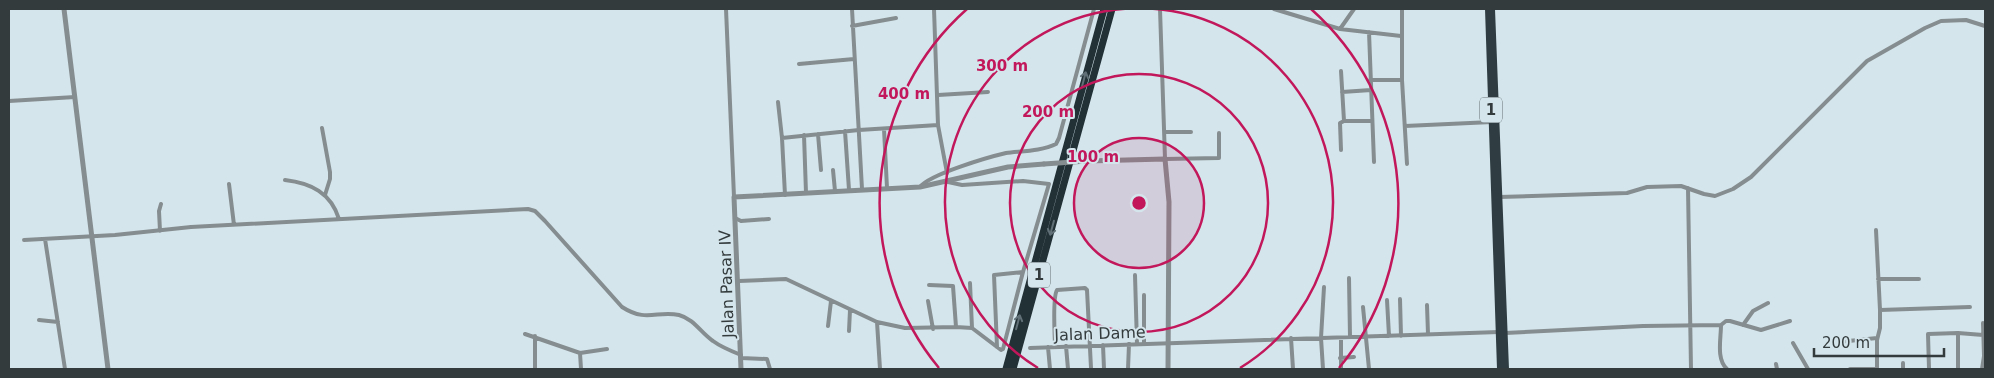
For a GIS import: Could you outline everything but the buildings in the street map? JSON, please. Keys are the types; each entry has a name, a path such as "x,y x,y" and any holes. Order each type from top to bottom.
{"highway":[{"name":"1","path":"1006,369 1104,9"},
{"name":"1","path":"1013,369 1112,9"},
{"name":"1","path":"1488,9 1497,197"},
{"name":"1","path":"1492,9 1498,233 1502,333 1506,369"},
{"name":"1","path":"1500,369 1502,333"}],"street":[{"path":"64,9 108,369"},
{"path":"726,9 734,197 920,187 1008,167 1044,164 1087,161 1219,158 1219,133"},
{"path":"852,9 862,190"},
{"path":"934,9 938,125 947,172"},
{"path":"920,187 925,181 947,172 1004,154 1056,144 1094,9"},
{"path":"1160,9 1165,159 1168,180 1170,342 1168,369"},
{"path":"1274,9 1340,29 1401,36"},
{"path":"1340,29 1354,9"},
{"path":"1402,9 1402,80 1407,164"},
{"path":"852,26 896,18"},
{"path":"1497,197 1626,193 1647,187 1681,186 1716,196 1740,186 1751,177 1867,61 1941,21 1966,20 1985,26"},
{"path":"1369,32 1374,162"},
{"path":"799,64 854,58"},
{"path":"1341,71 1344,121"},
{"path":"1370,80 1402,80"},
{"path":"1342,92 1370,90"},
{"path":"938,94 988,92"},
{"path":"9,101 75,98"},
{"path":"778,102 786,195"},
{"path":"1341,150 1339,124 1344,121 1372,120"},
{"path":"1405,126 1492,122"},
{"path":"782,138 845,131 938,125"},
{"path":"322,128 330,172 325,195"},
{"path":"884,129 887,188"},
{"path":"845,131 849,190"},
{"path":"1165,132 1191,132"},
{"path":"818,134 821,170"},
{"path":"804,135 806,194"},
{"path":"833,170 835,191"},
{"path":"285,180 303,182 325,195 334,205 339,219"},
{"path":"739,281 786,279 877,322 905,328 933,329 956,326 972,328 997,347 1003,349 1022,272 1049,184 1023,181 962,185 948,182"},
{"path":"228,184 234,224"},
{"path":"1688,188 1691,369"},
{"name":"Jalan Pasar IV","path":"734,197 739,281 741,369"},
{"path":"160,231 159,211 161,204"},
{"path":"24,240 234,224 495,209 532,209 622,307 641,315 680,315 696,324 713,341 741,357 767,359 770,369"},
{"path":"735,218 741,221 769,219"},
{"path":"1850,369 1877,369 1877,338 1880,328 1880,310 1876,230"},
{"path":"45,239 65,369"},
{"path":"997,347 994,276 1022,272"},
{"path":"1135,275 1137,344"},
{"path":"1349,278 1350,337"},
{"path":"1878,280 1919,279"},
{"path":"970,283 972,328"},
{"path":"929,285 953,286 956,326"},
{"path":"1055,347 1055,293 1057,290 1085,288 1087,290 1091,368"},
{"path":"1322,369 1321,338 1324,288"},
{"path":"1144,295 1144,343"},
{"path":"1400,299 1401,336"},
{"path":"1387,300 1389,336"},
{"path":"828,326 831,301"},
{"path":"928,301 933,329"},
{"path":"1743,325 1753,311 1768,303"},
{"path":"1428,305 1428,334"},
{"path":"1363,307 1369,369"},
{"path":"1880,310 1970,307"},
{"path":"849,331 850,310"},
{"path":"39,320 58,322"},
{"name":"Jalan Dame","path":"1030,348 1721,325 1728,321 1763,330 1790,321"},
{"path":"877,322 880,369"},
{"path":"1982,369 1984,356 1983,323"},
{"path":"1721,325 1721,358 1727,369"},
{"path":"1929,369 1928,334 1958,333 1983,335"},
{"path":"1958,333 1958,369"},
{"path":"525,334 580,353 607,349"},
{"path":"535,336 535,369"},
{"path":"1291,338 1292,369"},
{"path":"1340,369 1341,338"},
{"path":"1839,342 1877,338"},
{"path":"1793,343 1808,369"},
{"path":"1128,369 1129,344"},
{"path":"1103,345 1104,369"},
{"path":"1066,346 1068,369"},
{"path":"1048,347 1050,369"},
{"path":"580,353 580,369"},
{"path":"1340,358 1354,357"},
{"path":"1903,363 1903,369"}]}
